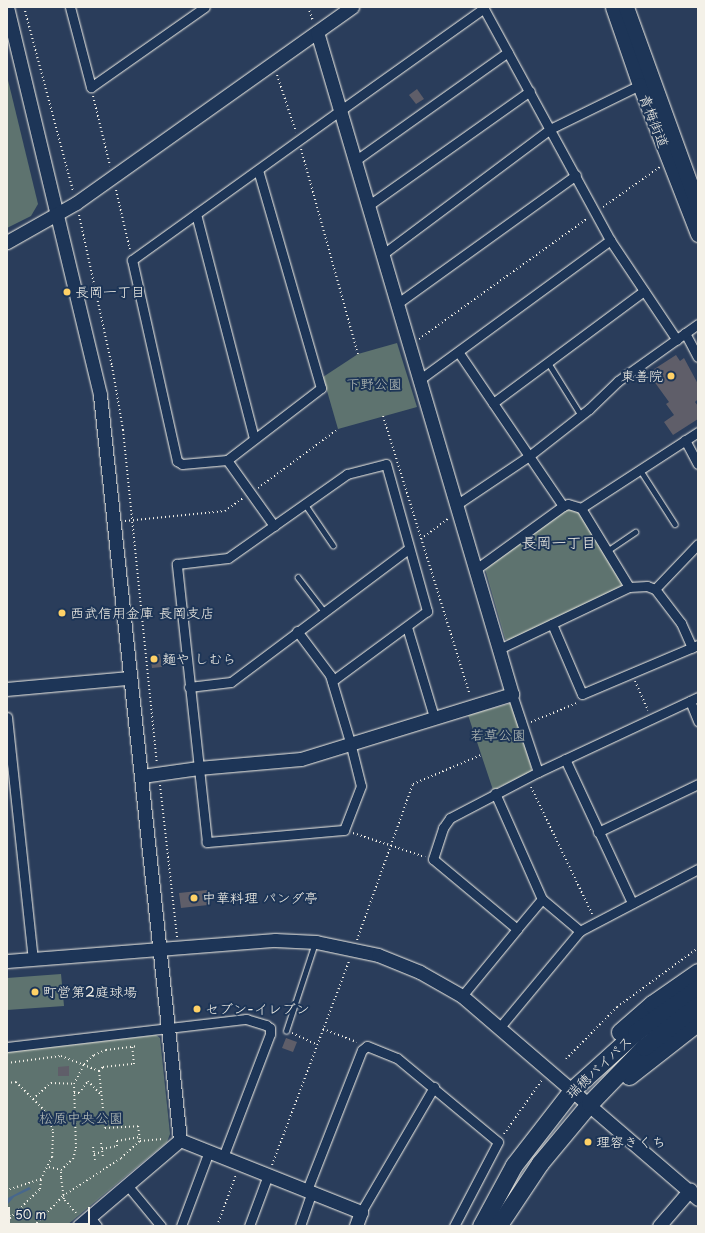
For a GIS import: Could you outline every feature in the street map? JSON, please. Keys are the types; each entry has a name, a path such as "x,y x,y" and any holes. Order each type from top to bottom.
{"highway":[{"path":"573,1089 598,1054 629,1024 665,994 698,972"},
{"name":"瑞穂バイパス","path":"481,1226 514,1165 573,1089 636,1032 698,988"},
{"name":"瑞穂バイパス","path":"498,1226 540,1163 590,1103 644,1047 698,1005"},
{"path":"590,1103 615,1088 698,1022"}],"main road":[{"name":"青梅街道","path":"613,7 640,85 698,234"},
{"name":"青梅街道","path":"626,7 698,206"}],"street":[{"path":"7,7 100,395 129,678 142,776 180,1139"},
{"path":"70,7 91,87 205,7"},
{"path":"7,242 58,215 113,178 352,7"},
{"path":"258,170 321,388 227,460 182,464 177,461 132,260 484,8 610,240 677,340"},
{"path":"317,32 356,160 419,380 512,694 538,772"},
{"path":"356,160 508,52"},
{"path":"383,254 550,129 640,85"},
{"path":"369,205 530,91"},
{"path":"398,303 576,175"},
{"path":"196,214 254,439"},
{"path":"419,380 610,240"},
{"path":"493,403 644,291"},
{"path":"457,508 529,456 581,415 618,381 698,324"},
{"path":"685,333 698,357"},
{"path":"459,352 563,506"},
{"path":"581,508 641,471 698,432"},
{"path":"685,440 698,464"},
{"path":"227,460 274,526"},
{"path":"297,631 332,681 361,786 344,830 207,842 189,687 177,564 228,558 347,474 386,464 408,549 428,608 424,614 407,627 332,681"},
{"path":"476,569 563,506 568,504 581,508 629,587"},
{"path":"655,590 698,544"},
{"path":"189,687 231,682 408,549"},
{"path":"499,649 629,587 647,586 655,590 681,623 695,646 582,694 552,624"},
{"path":"407,627 434,717"},
{"path":"7,690 129,678"},
{"path":"142,776 198,768 301,759 350,742 512,694"},
{"path":"517,929 433,859 443,828 450,818 495,793 538,772 694,699 698,721"},
{"path":"7,717 33,959"},
{"path":"565,759 632,903"},
{"path":"598,832 698,784"},
{"path":"495,793 542,899 580,931"},
{"path":"500,1027 580,931 698,869"},
{"path":"462,996 542,899"},
{"path":"7,961 253,940 316,942 378,955 420,972 462,996 590,1103 694,1194 659,1226"},
{"path":"7,1047 246,1019 270,1028 270,1034 223,1157"},
{"path":"300,1226 310,1191 362,1050 367,1046 397,1058 434,1087 498,1142 454,1226"},
{"path":"356,1226 361,1212 434,1087"},
{"path":"180,1139 361,1212"},
{"path":"88,1223 127,1185 180,1139"},
{"path":"181,1226 209,1151"},
{"path":"249,1226 268,1175"},
{"path":"127,1185 161,1226"}],"lane":[{"path":"548,362 581,415"},
{"path":"641,471 675,524"},
{"path":"305,504 334,545"},
{"path":"607,551 635,532"},
{"path":"298,577 324,612"},
{"path":"286,1031 316,942"}],"path":[{"path":"273,63 298,140 358,354"},
{"path":"91,87 132,260"},
{"path":"410,346 669,161"},
{"path":"383,416 473,706"},
{"path":"114,523 225,511 338,429"},
{"path":"421,539 457,508"},
{"path":"634,679 652,719"},
{"path":"527,778 596,923"},
{"path":"344,830 433,859"},
{"path":"566,1060 617,1007 698,948"},
{"path":"323,1028 367,1046"},
{"path":"99,1071 103,1067 134,1064 132,1046"},
{"path":"88,1223 68,1205 63,1196 61,1170 75,1153 74,1084 84,1064 102,1051 138,1046"},
{"path":"7,1062 61,1056 99,1071"},
{"path":"498,1142 529,1095 550,1070"},
{"path":"99,1071 105,1128 138,1126 140,1141"},
{"path":"74,1093 79,1093 88,1080 101,1096"},
{"path":"7,1083 16,1082 48,1114 51,1122 52,1157 41,1179 40,1189 7,1221"},
{"path":"33,1099 51,1083 74,1084"},
{"path":"94,1154 117,1146 117,1141 140,1137"},
{"path":"34,1226 63,1196 121,1158 140,1141 180,1139"},
{"path":"101,1143 103,1158"},
{"path":"93,1147 95,1160"},
{"path":"217,1226 240,1164"},
{"path":"48,1167 61,1170"},
{"path":"7,1190 41,1179"},
{"path":"7,1212 11,1218"}],"green space":[{"path":"7,76 38,204 31,216 7,228"},
{"name":"下野公園","path":"397,343 417,407 338,429 323,377 358,354"},
{"path":"570,507 576,508 622,583 621,587 510,641 505,639 485,569"},
{"name":"若草公園","path":"512,703 531,766 531,772 493,790 468,715"},
{"name":"町営第2庭球場","path":"61,974 64,1006 7,1010 7,978"},
{"name":"松原中央公園","path":"156,1035 160,1038 170,1134 167,1142 66,1226 7,1226 7,1052"}],"water":[{"path":"29,1187 31,1189 14,1197 7,1205 8,1198"}],"building":[{"path":"417,89 424,99 416,104 409,95"},
{"path":"676,355 680,361 684,358 698,384 698,399 695,402 698,406 698,419 673,435 664,422 674,415 666,404 669,402 648,373"},
{"path":"160,654 162,667 152,668 150,655"},
{"path":"207,890 208,905 181,908 179,893"},
{"path":"286,1038 297,1042 293,1052 282,1048"},
{"path":"69,1066 69,1076 58,1076 58,1067"}],"place":[{"name":"長岡一丁目","path":"67,292"},
{"name":"東善院","path":"671,376"},
{"name":"西武信用金庫 長岡支店","path":"62,613"},
{"name":"麺や しむら","path":"154,659"},
{"name":"中華料理 パンダ亭","path":"194,898"},
{"name":"町営第2庭球場","path":"35,992"},
{"name":"セブン-イレブン","path":"197,1009"},
{"name":"理容きくち","path":"588,1142"}],"district":[{"name":"長岡一丁目","path":"559,542"}]}
